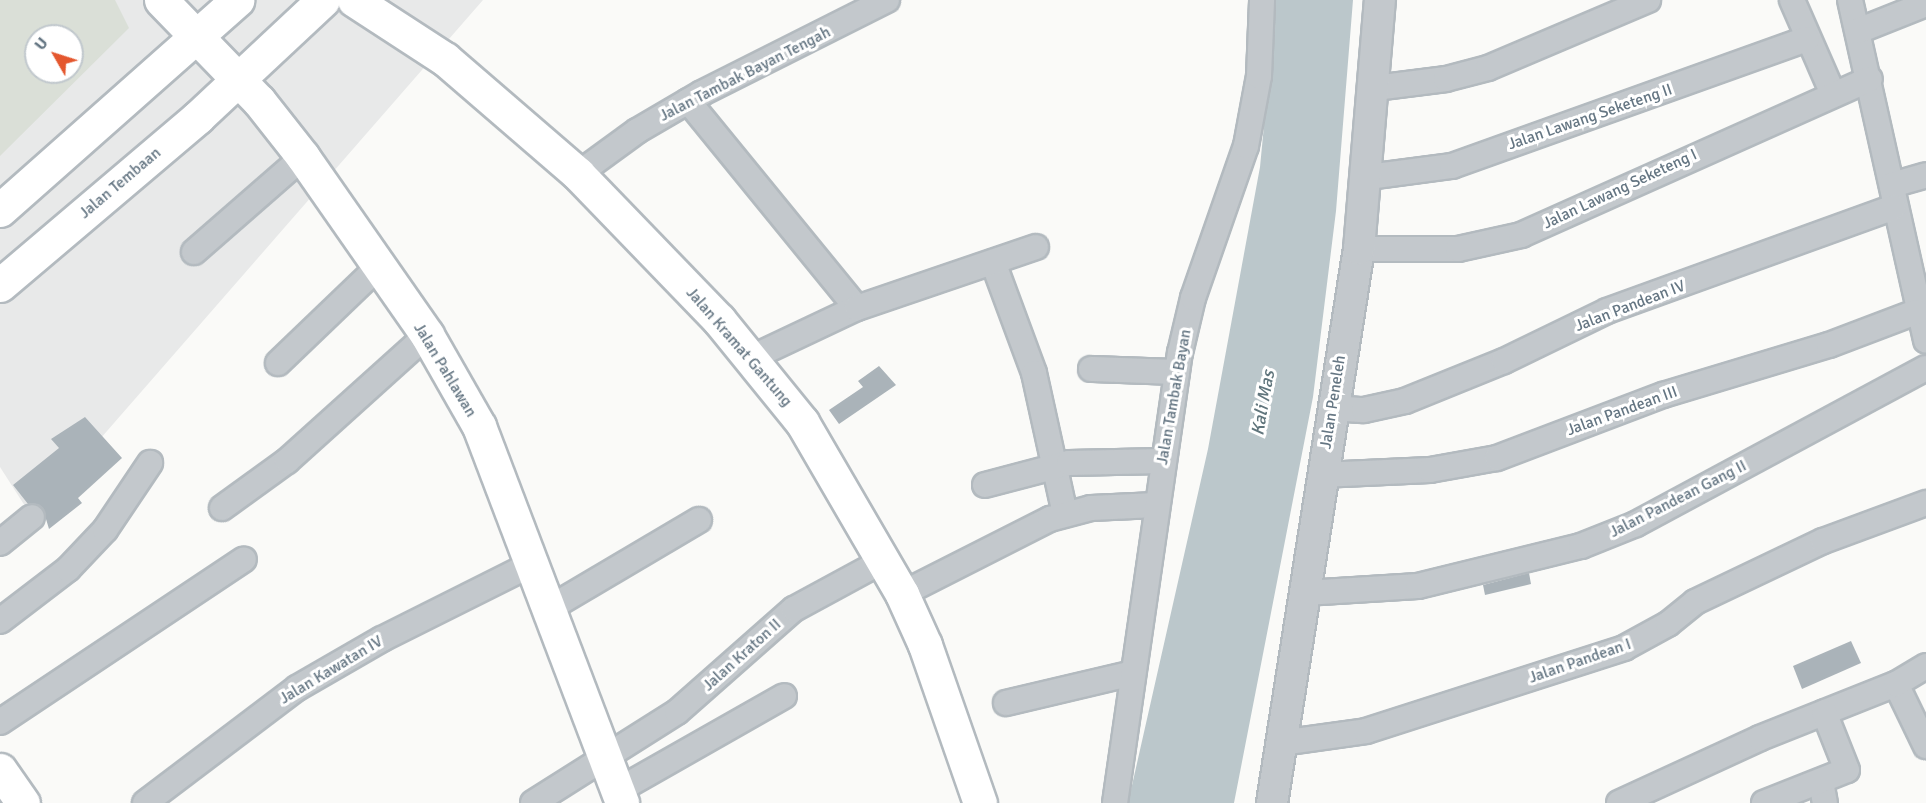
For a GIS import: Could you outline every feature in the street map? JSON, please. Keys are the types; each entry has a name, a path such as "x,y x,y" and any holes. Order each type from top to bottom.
{"main road":[{"name":"Jalan Pahlawan","path":"161,0 239,80 303,157 427,335 478,426 534,563 619,797"},
{"path":"0,210 198,38 237,0"},
{"name":"Jalan Tembaan","path":"0,285 239,80 323,0"},
{"name":"Jalan Kramat Gantung","path":"354,0 445,59 578,174 751,358 802,422 886,559 929,656 980,803"}],"street":[{"name":"Jalan Tambak Bayan Tengah","path":"578,174 688,101 887,0"},
{"name":"Jalan Tambak Bayan","path":"1115,803 1162,461 1177,372 1192,298 1246,146 1259,76 1262,0"},
{"name":"Jalan Peneleh","path":"1272,803 1332,408 1359,249 1376,88 1380,0"},
{"path":"1376,88 1446,79 1488,68 1648,0"},
{"path":"1792,0 1807,39 1833,94"},
{"path":"1926,4 1855,16 1893,196 1918,276 1916,312 1926,341"},
{"name":"Jalan Lawang Seketeng II","path":"1368,177 1452,165 1807,39"},
{"name":"Jalan Lawang Seketeng I","path":"1359,249 1458,249 1521,235 1870,79"},
{"path":"688,101 857,308"},
{"path":"194,252 303,157"},
{"name":"Jalan Pandean IV","path":"1332,408 1364,410 1405,401 1504,361 1607,311 1893,196 1926,176"},
{"path":"751,358 857,308 1036,247"},
{"path":"993,262 1034,373 1057,465 1065,514"},
{"path":"278,363 379,266"},
{"name":"Jalan Pandean III","path":"1322,475 1430,470 1497,458 1663,395 1829,345 1916,312"},
{"path":"222,508 287,461 427,335"},
{"name":"Jalan Pandean Gang II","path":"1305,593 1418,585 1581,546 1635,524 1926,368"},
{"path":"1091,369 1177,372"},
{"path":"985,485 1057,465 1162,461"},
{"path":"0,621 76,561 105,530 150,463"},
{"name":"Jalan Pandean I","path":"1281,743 1366,731 1624,648 1668,624 1695,602 1823,541 1926,503"},
{"path":"902,594 1065,514 1126,504 1156,505"},
{"path":"0,543 32,517"},
{"path":"550,608 699,520"},
{"path":"0,722 244,558"},
{"name":"Jalan Kraton II","path":"533,803 677,712 794,609 886,559"},
{"name":"Jalan Kawatan IV","path":"145,803 297,688 382,639 534,563"},
{"path":"1619,803 1824,711 1896,684 1926,666"},
{"path":"1006,703 1054,688 1133,673"},
{"path":"1896,684 1926,746"},
{"path":"619,797 784,696"},
{"path":"1764,803 1823,792 1846,770 1824,711"}],"shaded area":[{"path":"0,0 483,0 32,517 0,467"},
{"path":"0,0 115,0 129,28 84,73 84,24 24,24 24,84 73,84 0,156"}],"water":[{"name":"Kali Mas","path":"1276,0 1353,0 1336,211 1313,397 1234,803 1128,803 1208,449 1260,167"}],"building":[{"path":"879,366 896,385 839,424 829,410 863,387 858,381"},
{"path":"85,417 122,458 78,498 82,503 49,529 43,509 28,504 13,485 59,448 51,439"},
{"path":"1529,573 1531,584 1485,595 1483,585"},
{"path":"1851,641 1861,663 1802,689 1793,666"}]}
